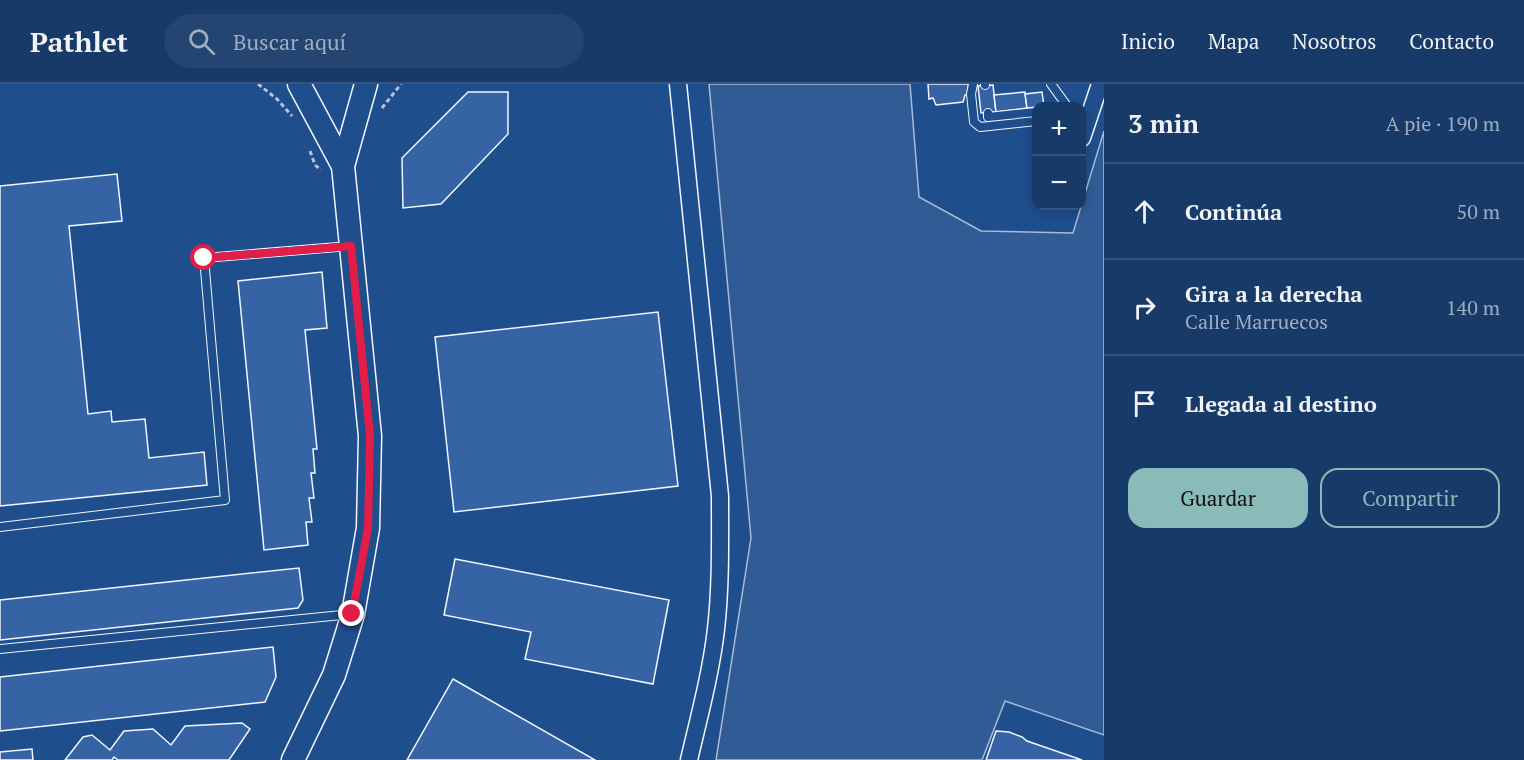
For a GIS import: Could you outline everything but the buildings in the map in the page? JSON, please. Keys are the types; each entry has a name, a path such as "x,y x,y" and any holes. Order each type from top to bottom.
{"street":[{"path":"299,84 343,166"},
{"path":"293,760 334,675 352,614 368,528 370,436 343,166 366,84"},
{"path":"678,84 720,496 721,561 716,629 705,692 689,760"},
{"path":"1086,114 1100,84"}],"lane":[{"path":"973,84 971,94 974,122 980,127 1032,121"},
{"path":"1051,84 1064,102"},
{"path":"988,112 988,117 1032,112"},
{"path":"0,527 225,500 204,258 351,246"},
{"path":"0,649 352,614"}],"shaded area":[{"path":"709,84 910,84 919,197 981,231 1073,233 1080,210 1086,210 1086,190 1104,131 1104,735 1005,701 982,760 716,760 751,538"}],"route":[{"path":"204,258 351,246 370,436 368,528 352,614"}]}
